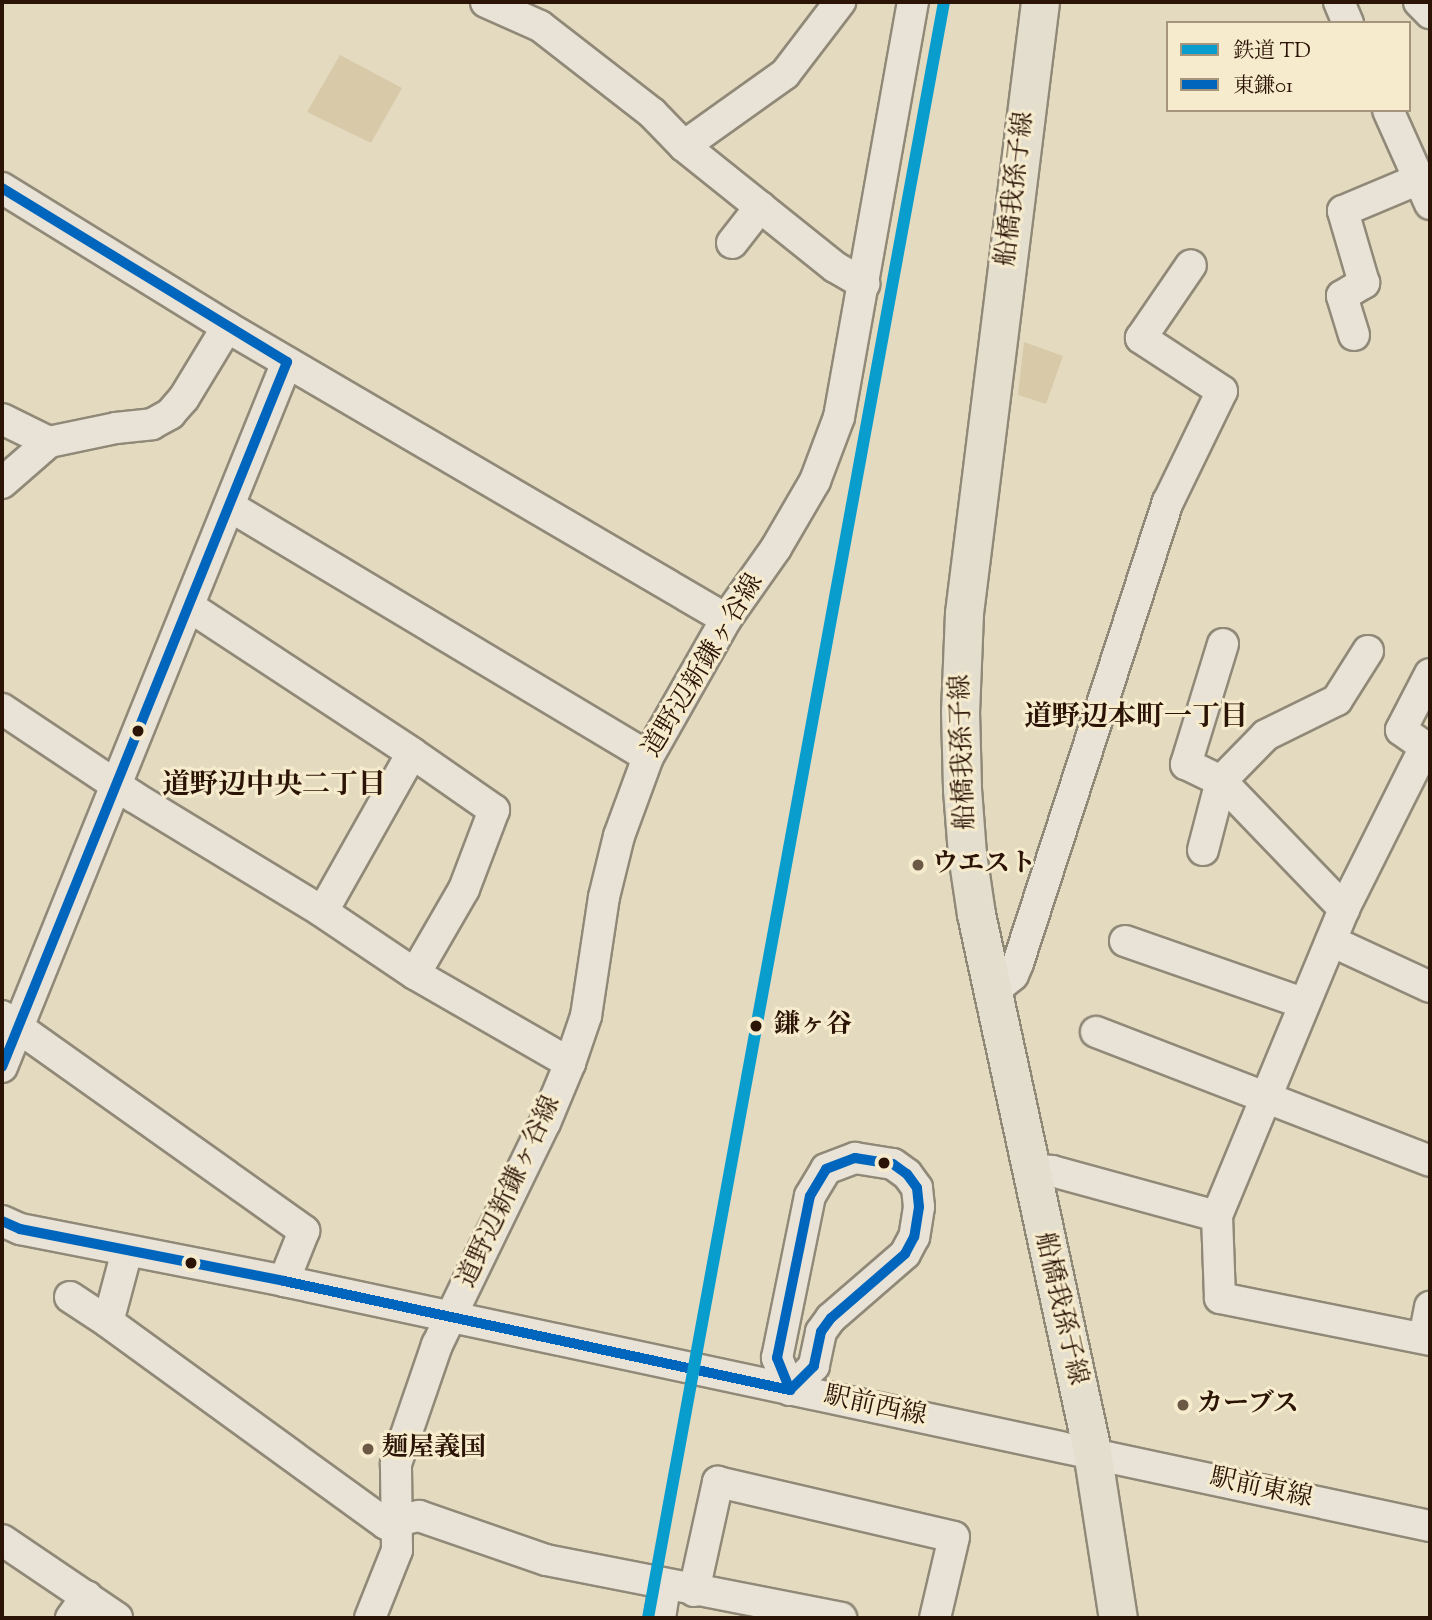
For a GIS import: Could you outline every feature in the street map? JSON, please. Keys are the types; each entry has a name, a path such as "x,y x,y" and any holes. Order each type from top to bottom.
{"main road":[{"name":"船橋我孫子線","path":"1040,2 964,613 960,711 967,854 992,992 1029,1169 1092,1451 1118,1618"}],"street":[{"path":"486,2 540,26 652,113 684,146 835,267 864,285"},
{"path":"684,146 785,74 840,2"},
{"name":"道野辺新鎌ヶ谷線","path":"370,1618 397,1550 396,1464 437,1345 545,1123 570,1063 586,1016 604,897 619,836 648,757 726,619 776,548 815,481 839,417 913,2"},
{"path":"1339,2 1347,21"},
{"path":"1419,2 1430,13"},
{"path":"1354,335 1342,296 1364,283 1343,211 1424,192 1389,112"},
{"path":"2,188 227,327 607,552 726,619"},
{"path":"732,243 760,207"},
{"path":"992,992 1013,975 1018,963 1168,502 1222,391 1141,338 1191,265"},
{"path":"2,483 49,442 152,424 170,414 184,398 227,327"},
{"path":"2,1067 10,1022 117,786 287,362"},
{"path":"2,419 49,442"},
{"path":"231,507 648,757"},
{"path":"190,607 494,810 464,889 415,974"},
{"path":"1223,644 1186,764 1221,781 1250,815 1344,909"},
{"path":"1203,850 1221,781 1266,735 1337,700 1368,651"},
{"path":"1430,674 1401,730 1425,747 1344,909 1217,1216 1220,1298 1427,1339 1430,1307"},
{"path":"2,709 117,786 323,911 415,974 570,1063"},
{"path":"323,911 412,753"},
{"path":"1125,941 1303,1003"},
{"path":"1331,941 1430,988"},
{"path":"10,1022 312,1237 284,1281"},
{"path":"1096,1032 1430,1161"},
{"path":"855,1158 893,1164 907,1174 917,1188 919,1207 914,1237 905,1254 831,1318 821,1332 814,1366 790,1390 777,1358 813,1188 826,1169 840,1161 855,1158"},
{"path":"1029,1169 1052,1171 1217,1216"},
{"name":"駅前西線","path":"2,1221 20,1229 284,1281 790,1390 1092,1451"},
{"path":"108,1322 127,1251"},
{"path":"69,1297 108,1322 386,1524 419,1516 546,1560 665,1586 834,1617"},
{"name":"駅前東線","path":"1092,1451 1430,1526"},
{"path":"694,1591 718,1482 954,1537 935,1618"},
{"path":"2,1540 79,1607 117,1618"},
{"path":"660,1618 665,1586"}],"shaded area":[{"path":"340,55 402,88 371,143 307,112"},
{"path":"1024,342 1063,356 1046,404 1018,395"}],"rail line":[{"name":"TD","path":"648,1618 944,2"}],"transit line":[{"name":"東鎌01","path":"2,188 287,362 2,1067"},
{"name":"東鎌01","path":"855,1158 893,1164 907,1174 917,1188 919,1207 914,1237 905,1254 831,1318 821,1332 814,1366 790,1390 777,1358 810,1196 826,1169 855,1158"},
{"name":"東鎌01","path":"2,1221 20,1229 284,1281 790,1390"}],"place":[{"name":"ウエスト","path":"918,865"},
{"name":"鎌ヶ谷","path":"756,1026"},
{"name":"カーブス","path":"1183,1405"},
{"name":"麺屋義国","path":"368,1449"}],"district":[{"name":"道野辺本町一丁目","path":"1136,718"},
{"name":"道野辺中央二丁目","path":"274,786"}]}
